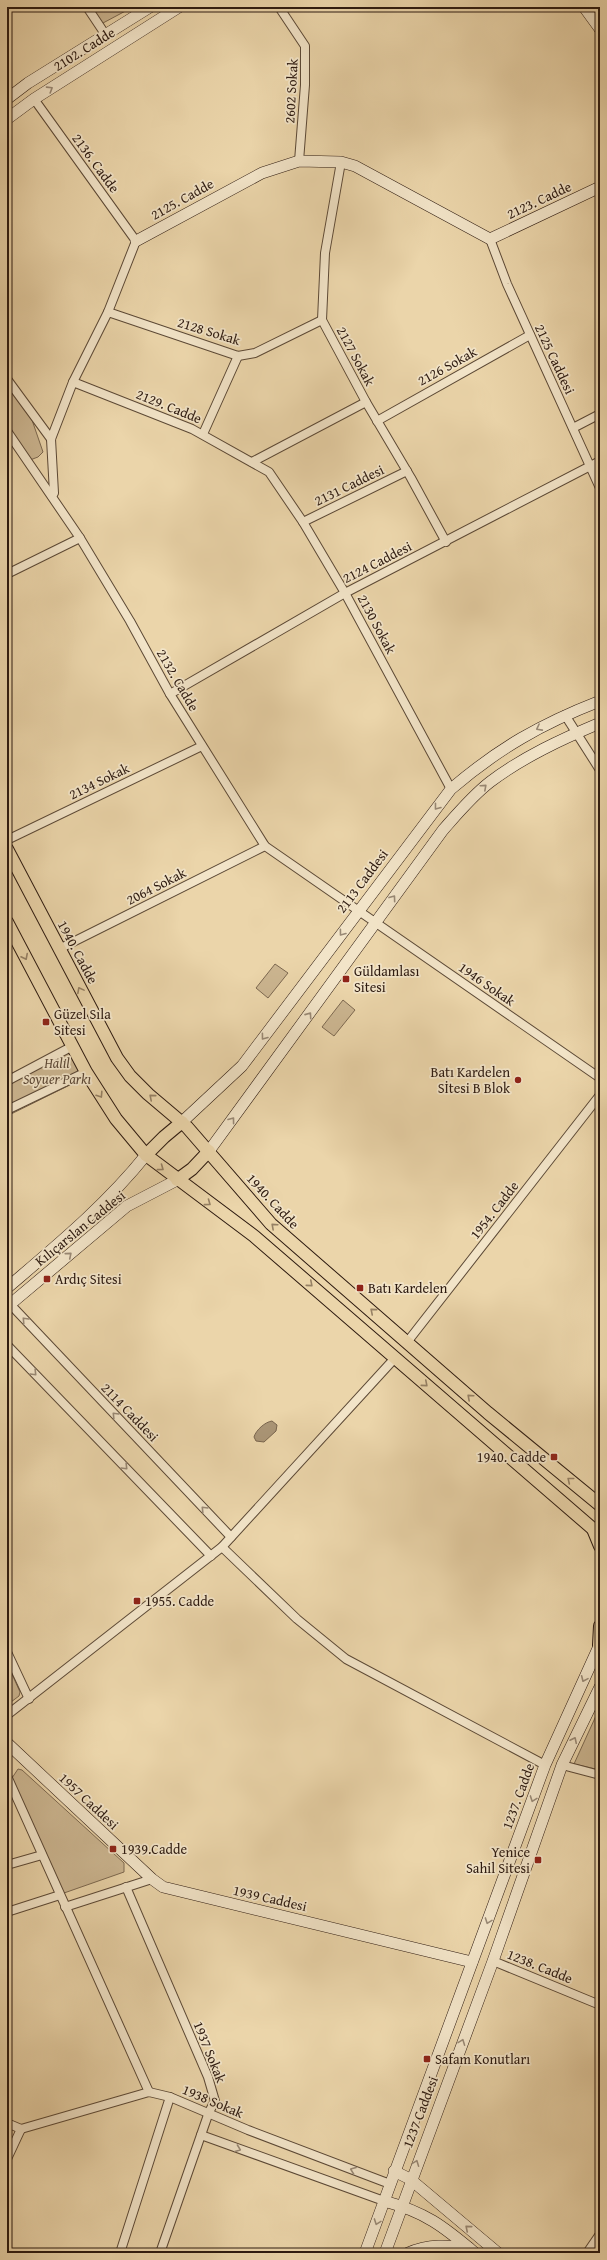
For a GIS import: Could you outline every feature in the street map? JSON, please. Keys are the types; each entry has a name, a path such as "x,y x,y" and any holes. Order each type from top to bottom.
{"main road":[{"name":"1940. Cadde","path":"7,849 117,1058 130,1076 148,1094 182,1122 209,1151 271,1224 408,1341 488,1413 600,1505"},
{"path":"7,922 71,1047 116,1119 146,1156 254,1236 597,1532 600,1546"},
{"path":"146,1156 164,1137 182,1122"},
{"path":"177,1180 192,1169 209,1151"},
{"path":"600,1626 600,1644"}],"street":[{"path":"87,7 105,34"},
{"name":"2102. Cadde","path":"7,99 28,83 150,7"},
{"name":"2102. Cadde","path":"7,120 34,99 179,7"},
{"name":"2602 Sokak","path":"279,7 305,46 305,85 299,161"},
{"path":"584,7 600,29"},
{"name":"2136. Cadde","path":"34,99 136,241"},
{"name":"2125. Cadde","path":"136,241 262,173 299,161 341,162 366,170 490,239"},
{"name":"2127 Sokak","path":"341,162 325,253 322,320 366,402 407,471 446,542"},
{"name":"2123. Cadde","path":"490,239 600,187"},
{"name":"2125 Caddesi","path":"490,239 507,284 600,488"},
{"path":"52,496 54,494 51,439 73,382 108,312 136,241"},
{"name":"2128 Sokak","path":"108,312 238,356 254,353 322,320"},
{"name":"2126 Sokak","path":"377,421 530,335"},
{"path":"203,434 238,356"},
{"path":"7,379 51,439"},
{"name":"2129. Cadde","path":"73,382 203,434 252,462"},
{"path":"252,462 366,402"},
{"path":"573,428 600,414"},
{"name":"2132. Cadde","path":"7,432 80,538 130,621 170,694 265,846 359,910"},
{"name":"2130 Sokak","path":"252,462 269,472 303,522 345,593 451,789"},
{"name":"2124 Caddesi","path":"170,694 345,593 600,462"},
{"name":"2131 Caddesi","path":"303,522 407,471"},
{"path":"7,574 80,538"},
{"name":"2113 Caddesi","path":"182,1122 242,1066 451,789 489,758 514,741 565,715 600,701"},
{"path":"565,715 600,770"},
{"path":"209,1151 443,830 470,800 489,783 519,762 576,733 600,723"},
{"name":"2134 Sokak","path":"7,840 202,746"},
{"name":"2064 Sokak","path":"59,949 265,846"},
{"name":"1946 Sokak","path":"359,910 600,1078"},
{"path":"7,1081 71,1047"},
{"path":"7,1110 86,1072"},
{"name":"1954. Cadde","path":"408,1341 600,1095"},
{"name":"Kılıçarslan Caddesi","path":"7,1288 77,1229 112,1195 146,1156"},
{"name":"Kılıçarslan Caddesi","path":"9,1306 127,1206 177,1180"},
{"name":"2114 Caddesi","path":"9,1306 231,1537"},
{"path":"7,1345 212,1556"},
{"path":"7,1715 222,1547 395,1358"},
{"path":"222,1547 297,1620 346,1659 546,1765"},
{"name":"1237. Cadde","path":"472,1962 546,1765 600,1644"},
{"path":"7,1652 29,1699"},
{"path":"493,1961 562,1766 600,1686"},
{"name":"1957 Caddesi","path":"7,1743 152,1879"},
{"path":"562,1766 600,1775"},
{"path":"7,1776 149,2092"},
{"path":"7,1866 42,1855"},
{"path":"66,1907 152,1879"},
{"name":"1939 Caddesi","path":"152,1879 167,1888 472,1962"},
{"name":"1937 Sokak","path":"126,1887 208,2077 216,2101 209,2112 160,2253"},
{"path":"7,1912 60,1895"},
{"name":"1237 Caddesi","path":"385,2253 410,2179 493,1961"},
{"name":"1238. Cadde","path":"493,1961 600,2005"},
{"name":"1237 Caddesi","path":"365,2253 472,1962"},
{"name":"1938 Sokak","path":"21,2129 149,2092 170,2097 209,2112 248,2130 390,2184"},
{"path":"120,2253 170,2097"},
{"path":"7,2123 21,2129 7,2159"},
{"path":"201,2134 384,2202 402,2206 438,2222 472,2251"},
{"path":"394,2171 410,2179 498,2253"},
{"path":"587,2253 600,2234"},
{"path":"408,2253 421,2247 444,2245 472,2251"}],"green space":[{"path":"88,7 133,7 103,23 96,20"},
{"path":"7,385 32,420 43,452 38,457 30,460 7,425"},
{"path":"275,964 288,973 268,998 256,988"},
{"path":"343,1000 355,1010 334,1036 322,1027"},
{"name":"Halil Soyuer Parkı","path":"66,1046 84,1078 7,1116 7,1076"},
{"path":"7,1663 20,1692 19,1696 7,1705"},
{"path":"600,1707 600,1770 574,1764"},
{"path":"18,1769 22,1770 124,1863 124,1872 64,1893 60,1889 12,1778"}],"shaded area":[{"path":"272,1421 277,1425 276,1431 264,1442 256,1441 254,1437 259,1429"}],"place":[{"name":"Güldamlası Sitesi","path":"346,979"},
{"name":"Güzel Sıla Sitesi","path":"46,1022"},
{"name":"Batı Kardelen Sİtesi B Blok","path":"518,1080"},
{"name":"Ardıç Sitesi","path":"47,1279"},
{"name":"Batı Kardelen","path":"360,1288"},
{"name":"1940. Cadde","path":"554,1457"},
{"name":"1955. Cadde","path":"137,1601"},
{"name":"1939.Cadde","path":"113,1849"},
{"name":"Yenice Sahil Sitesi","path":"538,1860"},
{"name":"Safam Konutları","path":"427,2059"}]}
